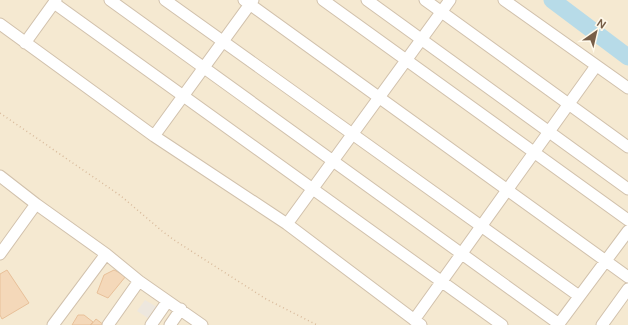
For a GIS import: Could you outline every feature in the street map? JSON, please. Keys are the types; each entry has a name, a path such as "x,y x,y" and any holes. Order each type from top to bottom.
{"street":[{"path":"110,0 558,325 578,296 628,231"},
{"path":"165,0 578,296"},
{"path":"323,0 628,220"},
{"path":"367,0 628,189"},
{"path":"425,0 628,147"},
{"path":"287,224 314,189 352,134 450,0"},
{"path":"504,0 628,88"},
{"path":"25,43 55,1 502,325"},
{"path":"154,136 249,1 379,98 628,277"},
{"path":"0,24 154,136 287,224 418,322 441,281 596,66"},
{"path":"0,176 36,204 106,254 166,302 181,309 202,325"},
{"path":"0,254 36,204"},
{"path":"53,325 106,254"},
{"path":"108,325 139,281"},
{"path":"602,325 628,289"},
{"path":"151,325 166,302"},
{"path":"170,325 181,309"}],"path":[{"path":"0,113 122,196 162,232 266,299 317,325"}],"shaded area":[{"path":"0,0 628,0 628,325 0,325"},
{"path":"145,300 162,310 154,322 137,311"}],"building":[{"path":"7,270 29,303 2,319 0,315 0,274"},
{"path":"114,270 126,276 108,298 97,293 104,275"},
{"path":"78,315 84,315 93,322 90,325 72,325"},
{"path":"96,319 104,325 91,325"}],"waterway":[{"path":"552,0 628,57"}]}
